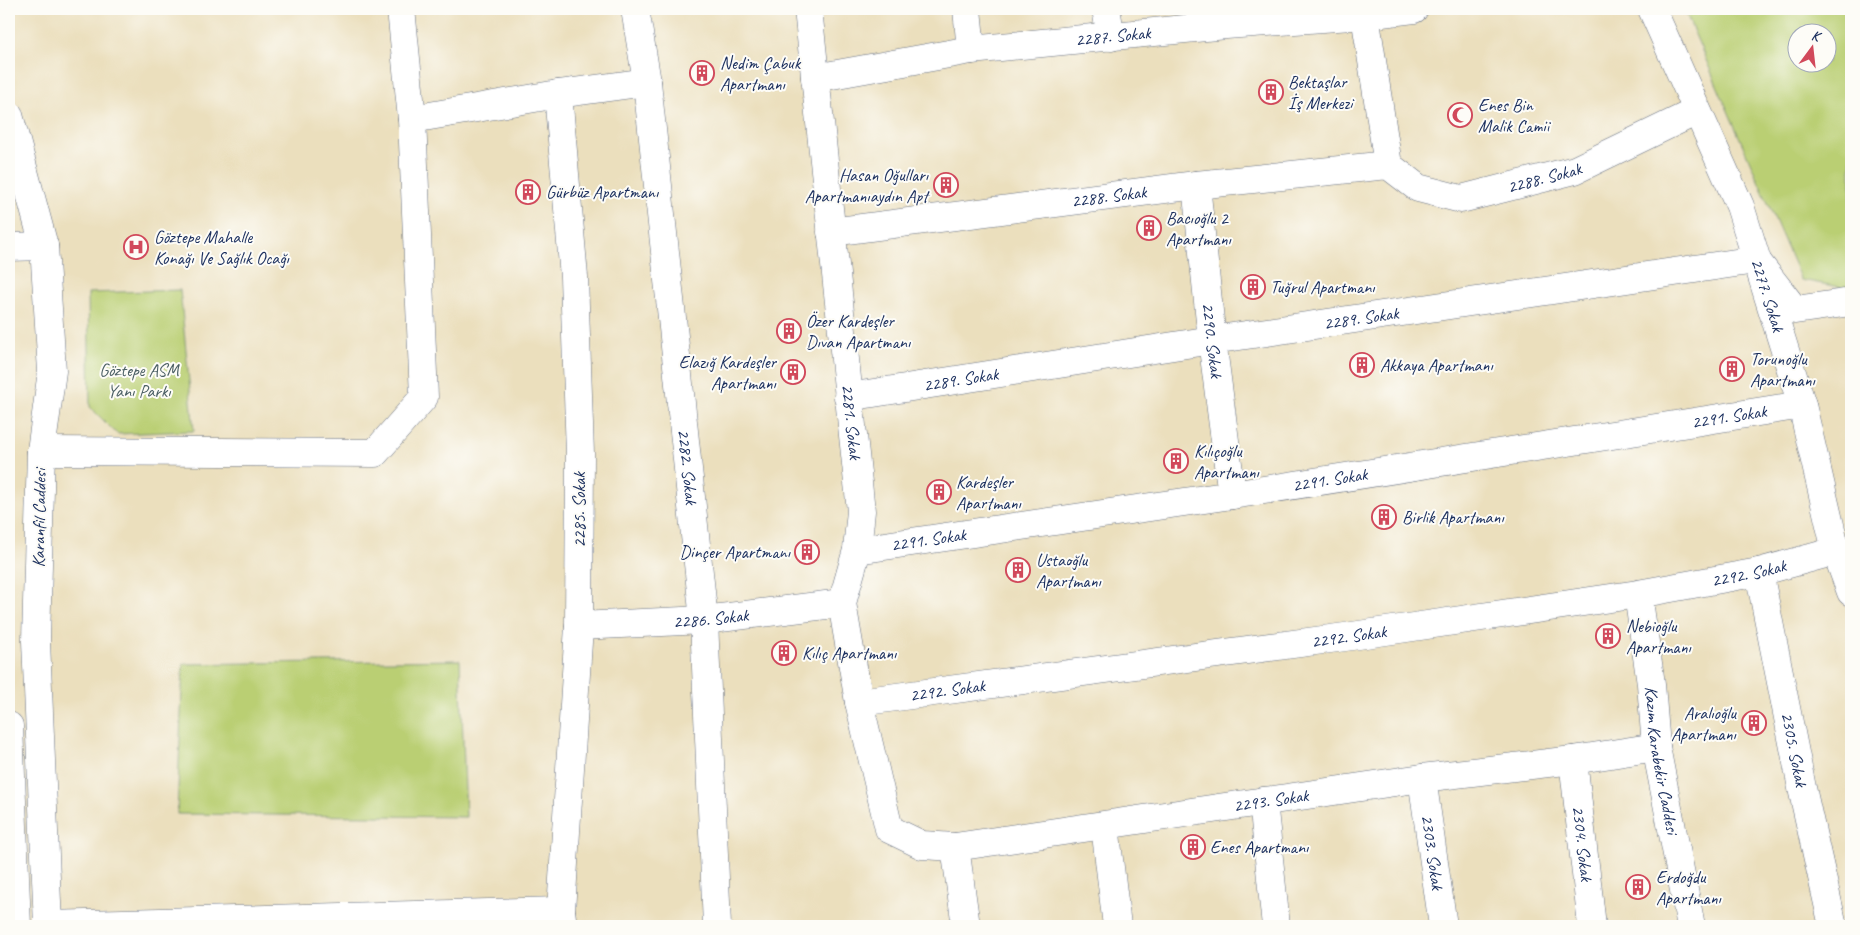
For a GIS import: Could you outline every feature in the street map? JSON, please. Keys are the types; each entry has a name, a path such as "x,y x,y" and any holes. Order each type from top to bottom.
{"street":[{"path":"41,451 375,453 424,397 412,119 400,9"},
{"name":"2282. Sokak","path":"635,9 647,82 704,620 717,926"},
{"name":"2281. Sokak","path":"808,9 860,510 857,550 842,603 859,702 890,829"},
{"path":"967,9 972,50"},
{"path":"1106,9 1110,37"},
{"name":"2287. Sokak","path":"815,78 972,50 1110,37 1225,17 1365,15 1414,9"},
{"name":"2277. Sokak","path":"1652,9 1740,206 1802,405 1836,551 1851,592"},
{"path":"1365,15 1388,165"},
{"path":"412,119 558,94 647,82"},
{"name":"2285. Sokak","path":"558,94 574,277 580,454 579,626 562,918"},
{"name":"2288. Sokak","path":"831,232 1196,185 1388,165 1418,188 1461,199 1575,170 1697,111"},
{"name":"Karanfil Caddesi","path":"9,115 44,246 52,371 41,451 36,641 48,926"},
{"name":"2290. Sokak","path":"1196,185 1212,340 1232,495"},
{"path":"9,247 44,246"},
{"path":"1756,260 1796,310 1851,302"},
{"name":"2289. Sokak","path":"848,397 1212,340 1756,260"},
{"name":"2291. Sokak","path":"857,550 1232,495 1802,405"},
{"name":"2292. Sokak","path":"859,702 1335,638 1638,594 1759,572 1836,551"},
{"name":"2305. Sokak","path":"1759,572 1802,788 1834,926"},
{"name":"Kazım Karabekir Caddesi","path":"1638,594 1651,684 1656,747 1691,926"},
{"name":"2286. Sokak","path":"579,626 704,620 842,603"},
{"path":"9,726 17,926"},
{"name":"2293. Sokak","path":"890,829 922,845 955,847 1422,778 1573,760 1656,747"},
{"name":"2304. Sokak","path":"1573,760 1592,926"},
{"name":"2303. Sokak","path":"1422,778 1443,926"},
{"path":"1263,801 1276,926"},
{"path":"1105,826 1117,926"},
{"path":"955,847 966,926"},
{"path":"48,926 562,918"}],"green space":[{"path":"1684,9 1851,9 1851,289 1801,280"},
{"name":"Göztepe ASM Yanı Parkı","path":"180,290 194,431 117,434 90,407 88,293"},
{"path":"460,660 466,817 177,814 183,664"}],"place":[{"name":"Nedim Çabuk Apartmanı","path":"702,73"},
{"name":"Bektaşlar İş Merkezi","path":"1271,92"},
{"name":"Enes Bin Malik Camii","path":"1460,115"},
{"name":"Hasan Oğulları Apartmanıaydın Apt","path":"946,185"},
{"name":"Gürbüz Apartmanı","path":"528,192"},
{"name":"Bacıoğlu 2 Apartmanı","path":"1149,228"},
{"name":"Göztepe Mahalle Konağı Ve Sağlık Ocağı","path":"136,247"},
{"name":"Tuğrul Apartmanı","path":"1253,287"},
{"name":"Özer Kardeşler Dıvan Apartmanı","path":"789,331"},
{"name":"Akkaya Apartmanı","path":"1362,365"},
{"name":"Torunoğlu Apartmanı","path":"1732,369"},
{"name":"Elazığ Kardeşler Apartmanı","path":"793,372"},
{"name":"Kılıçoğlu Apartmanı","path":"1176,461"},
{"name":"Kardeşler Apartmanı","path":"939,492"},
{"name":"Birlik Apartmanı","path":"1384,517"},
{"name":"Dinçer Apartmanı","path":"807,552"},
{"name":"Ustaoğlu Apartmanı","path":"1018,570"},
{"name":"Nebioğlu Apartmanı","path":"1608,636"},
{"name":"Kılıç Apartmanı","path":"784,653"},
{"name":"Aralıoğlu Apartmanı","path":"1754,723"},
{"name":"Enes Apartmanı","path":"1193,847"},
{"name":"Erdoğdu Apartmanı","path":"1638,887"}]}
